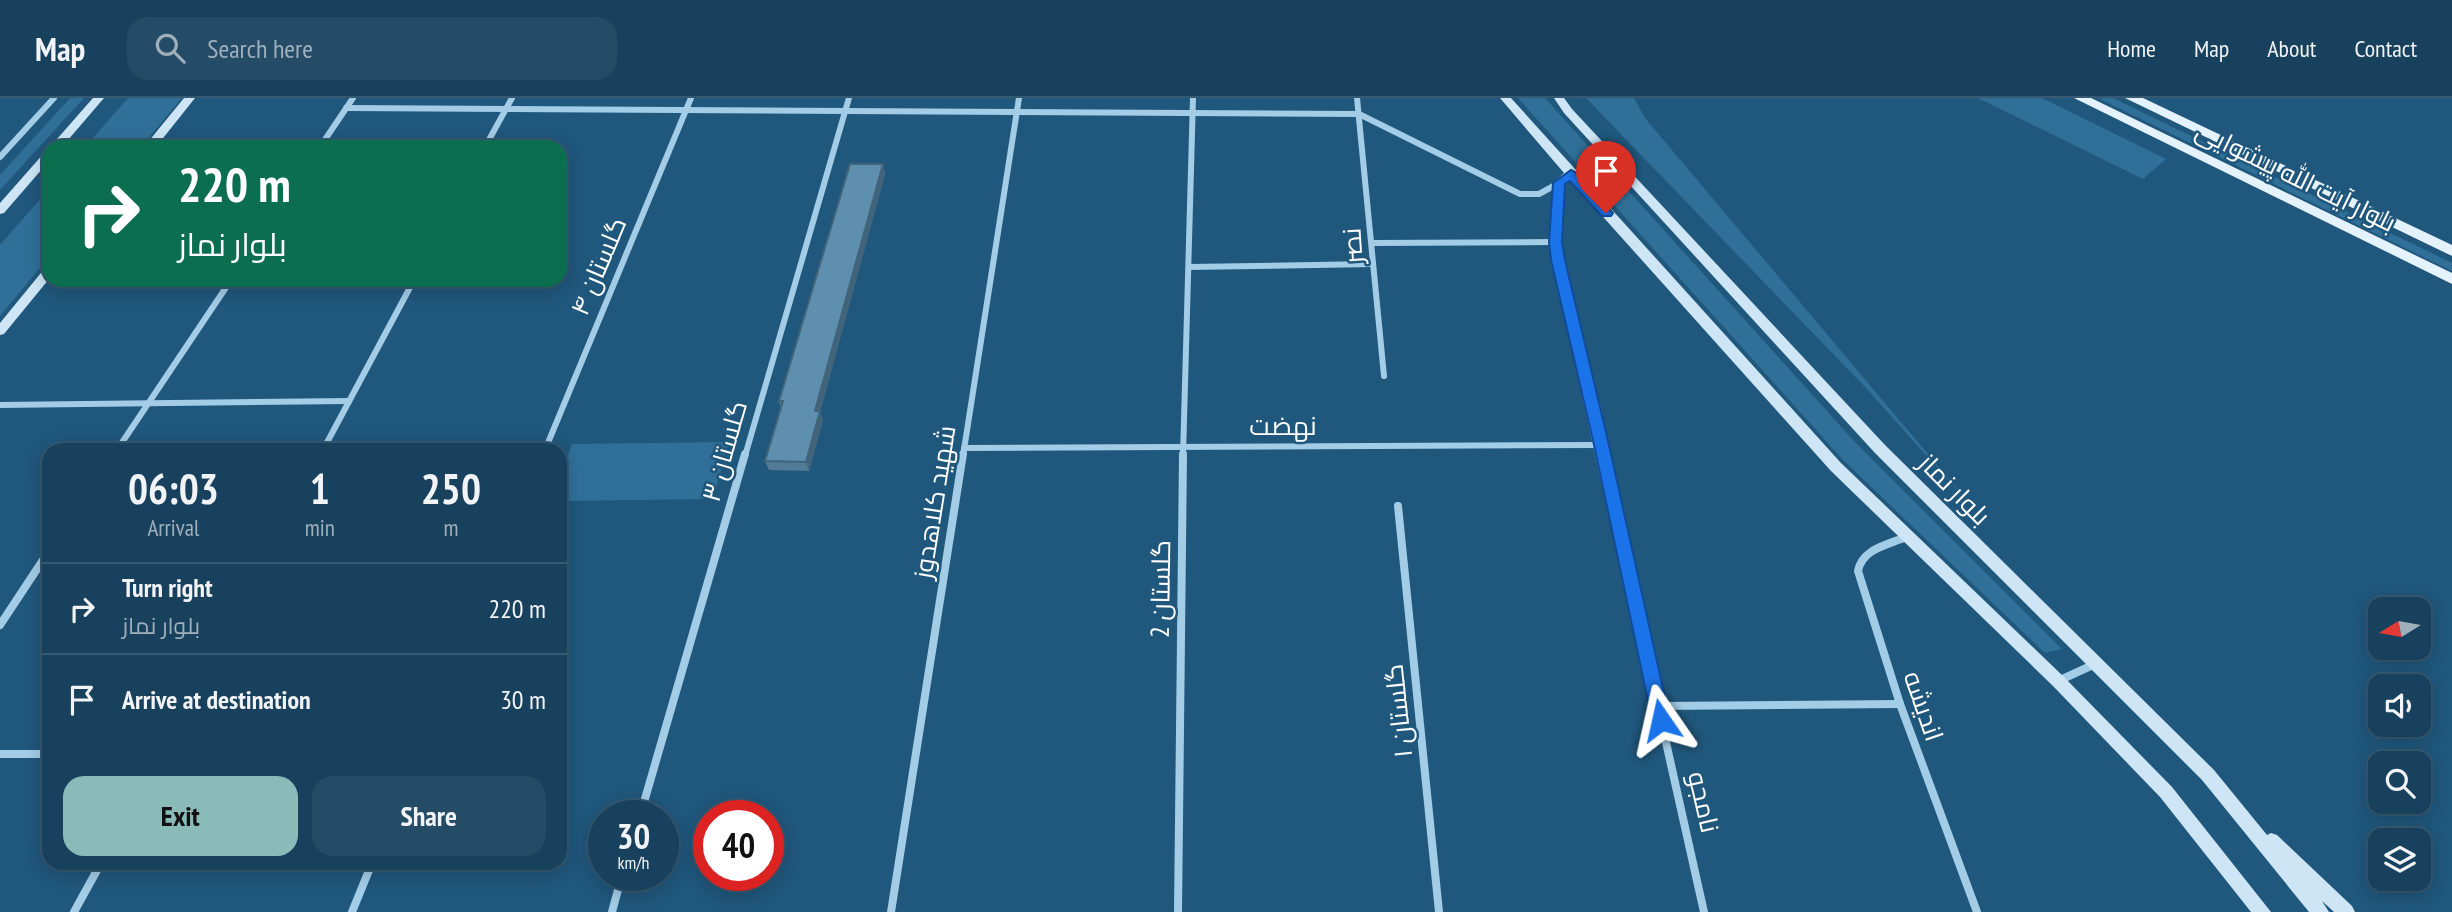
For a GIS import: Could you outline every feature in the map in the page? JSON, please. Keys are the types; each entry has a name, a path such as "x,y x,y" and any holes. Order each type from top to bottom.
{"main road":[{"path":"62,140 99,98"},
{"path":"156,140 190,98"},
{"path":"1505,98 1565,179 1836,467 2058,681 2166,792 2262,912"},
{"name":"بلوار نماز","path":"1559,98 1568,111 1880,449 2208,775 2320,912"},
{"name":"بلوار آیت الله پیشوایی","path":"2081,98 2452,279"},
{"name":"بلوار آیت الله پیشوایی","path":"2132,98 2452,251"},
{"path":"0,210 42,163"},
{"name":"نامجو","path":"1565,179 1556,242 1660,713"},
{"path":"0,331 42,280"},
{"path":"2227,799 2346,912"}],"street":[{"path":"0,157 54,98"},
{"path":"325,140 353,98"},
{"path":"489,140 512,98"},
{"name":"گلستان ۴","path":"547,443 691,98"},
{"name":"گلستان ۳","path":"645,800 849,98"},
{"name":"شهید کلاهدوز","path":"891,912 1019,98"},
{"name":"گلستان 2","path":"1178,912 1183,446 1193,98"},
{"path":"1357,98 1359,114"},
{"path":"346,108 1359,114 1520,194 1539,194 1565,179"},
{"name":"نصر","path":"1359,114 1384,376"},
{"path":"1372,243 1556,242"},
{"path":"1189,267 1373,264"},
{"path":"122,443 226,287"},
{"path":"327,443 410,287"},
{"path":"0,405 349,401"},
{"name":"نهضت","path":"964,448 1601,445"},
{"name":"گلستان ۱","path":"1398,506 1439,912"},
{"name":"اندیشه","path":"1906,537 1867,553 1860,560 1858,571 1900,704 1977,912"},
{"path":"0,625 42,562"},
{"path":"2058,681 2095,664"},
{"path":"1660,713 1900,704"},
{"name":"نامجو","path":"1660,713 1704,912"},
{"path":"0,754 42,754"},
{"path":"74,912 97,870"},
{"path":"352,912 369,870"},
{"path":"612,912 618,891"}],"shaded area":[{"path":"70,98 84,98 46,140 42,140 42,144 0,190 0,175"},
{"path":"128,98 182,98 147,140 91,140"},
{"path":"1518,98 1545,98 1853,440 2062,649 2045,653 1843,460"},
{"path":"1586,98 1634,98 1645,118 1975,510 1865,387"},
{"path":"1978,98 2042,98 2166,159 2143,179"},
{"path":"2098,98 2113,98 2452,263 2452,271"},
{"path":"42,197 42,265 0,316 0,245"},
{"path":"729,442 713,499 567,501 567,457 572,444"}],"building":[{"path":"850,164 883,164 815,411 820,411 806,462 765,461 783,401 779,401"}],"route":[{"path":"1606,213 1571,174 1559,183 1556,242 1558,260 1661,720"}]}
